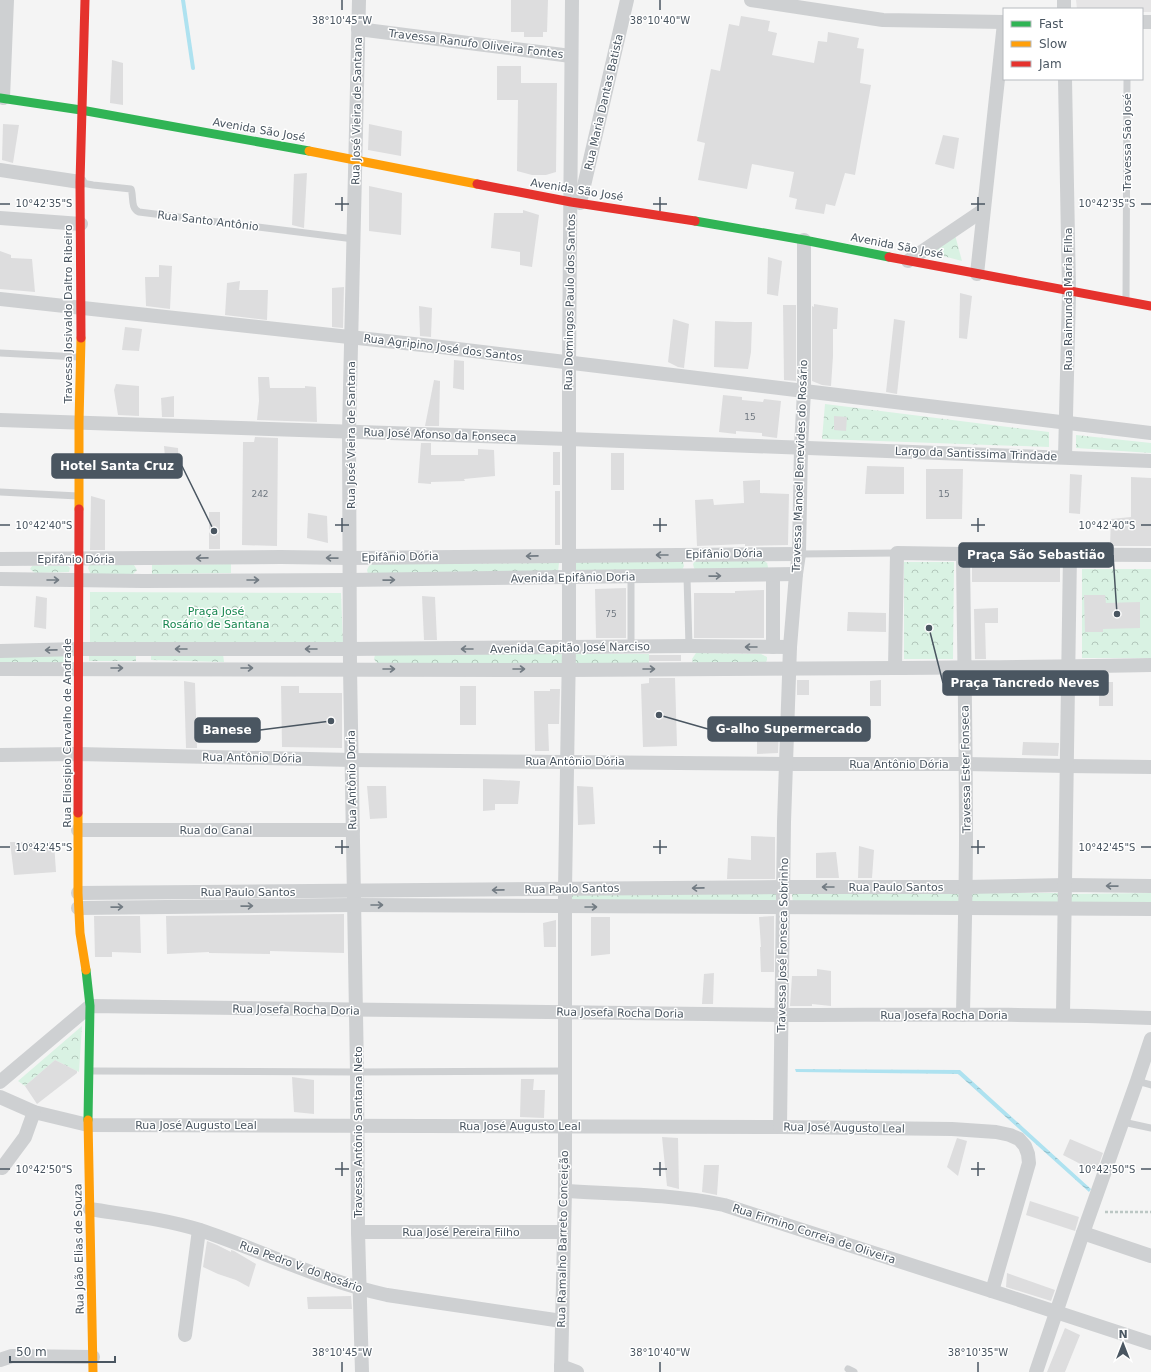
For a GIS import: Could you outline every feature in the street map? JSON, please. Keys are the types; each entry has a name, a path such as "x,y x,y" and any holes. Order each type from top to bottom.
{"street":[{"path":"2,98 3,25 7,0"},
{"name":"Travessa Josivaldo Daltro Ribeiro","path":"80,580 79,496 82,308 80,182 85,0"},
{"name":"Rua José Vieira de Santana","path":"350,558 349,432 359,0"},
{"name":"Rua Domingos Paulo dos Santos","path":"566,761 570,648 569,364 576,203 571,56 572,0"},
{"name":"Rua Maria Dantas Batista","path":"576,203 627,0"},
{"path":"751,0 883,20 1003,22"},
{"name":"Travessa Ranufo Oliveira Fontes","path":"358,29 571,56"},
{"path":"976,274 1003,31"},
{"name":"Rua Raimunda Maria Filha","path":"1065,80 1069,292 1065,457"},
{"name":"Avenida São José","path":"2,98 81,110 356,160 576,203 667,216 804,240 1069,292 1151,306"},
{"path":"0,170 80,182"},
{"path":"908,261 982,210"},
{"path":"0,218 81,224"},
{"name":"Travessa Manoel Benevides do Rosário","path":"786,764 790,647 799,554 800,447 804,391 804,240"},
{"name":"Rua Agripino José dos Santos","path":"0,299 352,337 804,391"},
{"path":"804,391 1151,433"},
{"name":"Rua José Afonso da Fonseca","path":"0,420 800,447"},
{"name":"Largo da Santissima Trindade","path":"800,447 1151,461"},
{"path":"895,668 898,553 1151,555"},
{"name":"Epifânio Dória","path":"0,559 799,554"},
{"name":"Travessa Ester Fonseca","path":"963,554 966,764 964,1015"},
{"path":"1063,1014 1070,554"},
{"path":"687,555 687,577"},
{"path":"143,558 143,581"},
{"path":"350,558 350,668"},
{"path":"26,559 26,580"},
{"name":"Avenida Epifânio Doria","path":"350,580 687,577 796,574"},
{"path":"773,575 773,647"},
{"name":"Epifânio Dória","path":"0,580 350,580"},
{"name":"Rua Eliosipio Carvalho de Andrade","path":"80,580 77,754 78,908 90,1006"},
{"path":"689,646 689,669"},
{"name":"Avenida Capitão José Narciso","path":"0,651 79,649 350,650 689,646 790,647"},
{"path":"142,649 143,668"},
{"name":"Avenida Capitão José Narciso","path":"0,669 350,668 569,670 1068,667 1151,665"},
{"name":"Rua Antônio Doria","path":"350,668 354,898"},
{"name":"Rua Antônio Dória","path":"0,755 77,754 352,760 966,764 1151,767"},
{"name":"Rua Ramalho Barreto Conceição","path":"561,1369 565,1191 566,761"},
{"name":"Travessa José Fonseca Sobrinho","path":"780,1127 786,764"},
{"name":"Rua do Canal","path":"78,830 353,830"},
{"name":"Rua Paulo Santos","path":"78,908 565,890 966,888 1066,885 1151,886"},
{"name":"Rua Paulo Santos","path":"78,893 354,898 565,906 1065,910 1151,909"},
{"name":"Travessa Antônio Santana Neto","path":"354,898 358,1072 358,1232 362,1372"},
{"path":"0,1082 90,1006"},
{"name":"Rua Josefa Rocha Doria","path":"90,1006 357,1012 782,1015 1063,1014 1151,1018"},
{"name":"Rua João Elias de Souza","path":"90,1006 88,1124 93,1372"},
{"path":"1036,1372 1151,1040"},
{"name":"Rua José Augusto Leal","path":"0,1096 34,1112 88,1124 780,1127 952,1129 996,1132 1010,1135 1019,1139 1025,1146 1029,1163 992,1291"},
{"path":"2,1168 25,1137 34,1112"},
{"name":"Rua Firmino Correia de Oliveira","path":"565,1191 676,1197 724,1205 1056,1311 1151,1343"},
{"name":"Rua Pedro V. do Rosário","path":"90,1209 162,1220 199,1230 360,1289 387,1295 562,1321"},
{"path":"185,1335 199,1230"},
{"name":"Rua José Pereira Filho","path":"358,1232 564,1232"},
{"path":"1083,1234 1151,1256"},
{"path":"0,1360 12,1356 93,1356"},
{"path":"561,1369 577,1372"}],"lane":[{"name":"Travessa São José","path":"1126,301 1127,80"},
{"name":"Rua Santo Antônio","path":"80,182 93,185 131,189 134,208 139,212 354,240"},
{"path":"0,353 81,357"},
{"path":"0,492 79,496"},
{"path":"799,554 898,553"},
{"path":"631,577 631,647"},
{"path":"687,577 689,646"},
{"path":"89,1071 358,1072 565,1070"},
{"path":"1137,1081 1151,1085"},
{"path":"1123,1122 1151,1128"}],"path":[{"path":"1091,1212 1151,1212"}],"shaded area":[{"path":"1076,0 1151,0 1151,12 1143,12 1143,8 1077,8"}],"green space":[{"path":"955,235 962,261 928,252"},
{"path":"825,404 1049,432 1049,447 822,439"},
{"path":"1076,435 1151,443 1151,453 1076,448"},
{"path":"577,560 679,561 683,562 684,566 682,570 577,572 574,565"},
{"path":"763,560 767,563 767,571 697,572 693,564 695,561"},
{"path":"904,562 954,562 953,659 904,659"},
{"path":"559,563 558,572 368,574 367,570 372,564"},
{"path":"90,564 134,565 137,570 133,574 91,575 88,568"},
{"path":"231,564 231,573 152,574 152,565"},
{"path":"32,566 68,566 70,568 69,572 35,573 30,569"},
{"path":"1082,569 1151,569 1151,658 1082,658"},
{"name":"Praça José Rosário de Santana","path":"90,592 341,593 343,643 90,642"},
{"path":"559,653 563,655 563,662 560,664 380,664 374,659 375,655"},
{"path":"696,653 761,654 767,657 767,660 765,664 693,663 692,659"},
{"path":"89,654 136,655 136,661 89,661"},
{"path":"151,654 223,654 224,662 151,660"},
{"path":"574,654 649,654 649,666 574,666"},
{"path":"0,655 67,655 68,663 0,663"},
{"path":"572,893 787,894 787,905 571,901"},
{"path":"962,893 963,906 793,905 792,894"},
{"path":"968,893 1062,893 1062,906 968,905"},
{"path":"1151,893 1151,905 1069,905 1070,894"},
{"path":"82,1026 79,1072 55,1060 25,1086 18,1081"}],"water":[{"path":"795,1069 960,1070 1091,1189 1089,1192 958,1074 796,1072"}],"building":[{"path":"511,0 548,0 547,32 543,32 543,37 524,37 524,32 511,32"},
{"path":"741,16 770,21 768,31 777,33 772,55 814,63 818,41 827,42 828,32 859,38 857,48 864,49 860,83 871,85 855,175 845,173 835,206 826,204 824,214 795,209 797,199 789,197 794,172 752,164 747,189 698,180 705,143 697,141 711,69 720,71 729,24 739,26"},
{"path":"112,60 123,63 123,105 110,103"},
{"path":"497,66 521,66 521,83 557,83 556,172 546,175 532,175 517,171 518,100 497,100"},
{"path":"3,124 19,125 13,163 2,160"},
{"path":"369,124 402,131 401,156 368,150"},
{"path":"943,135 959,138 954,169 935,164"},
{"path":"307,173 304,228 292,225 294,174"},
{"path":"369,186 402,193 401,235 369,231"},
{"path":"523,210 539,215 532,267 520,265 520,252 491,248 494,213 523,213"},
{"path":"0,251 11,255 11,258 32,259 35,292 0,289"},
{"path":"768,257 782,261 778,296 767,294"},
{"path":"159,265 172,266 170,309 146,306 145,277 159,277"},
{"path":"240,281 239,290 268,290 267,320 225,315 227,283"},
{"path":"344,287 343,328 332,327 332,288"},
{"path":"960,293 972,296 967,339 959,338"},
{"path":"814,304 838,308 837,329 833,329 831,386 822,385 812,381 812,306 814,307"},
{"path":"783,305 796,305 796,381 784,380"},
{"path":"419,306 432,308 431,337 420,336"},
{"path":"673,319 689,324 684,368 668,362"},
{"path":"894,319 905,321 897,394 886,392"},
{"path":"715,321 752,322 751,352 748,369 714,367"},
{"path":"125,327 142,329 139,351 122,350"},
{"path":"454,360 464,361 464,390 453,388"},
{"path":"258,377 269,377 270,388 305,388 305,386 316,387 317,422 257,420 259,401"},
{"path":"434,380 440,381 439,426 425,426"},
{"path":"116,384 139,386 139,416 118,415 114,390"},
{"path":"723,395 742,397 742,400 763,402 764,399 781,401 777,438 762,436 762,433 736,431 736,434 719,432"},
{"path":"174,396 174,417 162,417 161,398"},
{"path":"834,416 847,417 846,431 834,430"},
{"path":"255,437 278,438 277,546 242,545 243,442 254,442"},
{"path":"421,443 431,443 431,455 478,455 478,449 494,450 495,476 464,479 465,481 431,482 431,484 418,483"},
{"path":"164,446 178,448 179,470 166,468"},
{"path":"553,452 560,452 560,485 553,485"},
{"path":"611,453 624,453 624,490 611,490"},
{"path":"867,466 904,467 904,494 865,494"},
{"path":"926,469 963,469 962,519 926,519"},
{"path":"1070,474 1082,475 1080,514 1069,513"},
{"path":"1131,477 1151,478 1151,546 1110,546 1111,519 1131,517"},
{"path":"760,480 760,493 789,494 788,545 745,546 745,544 697,546 695,500 713,499 714,505 744,503 743,481"},
{"path":"555,491 560,491 560,545 555,545"},
{"path":"91,496 105,500 105,550 90,550"},
{"path":"209,512 220,512 220,549 209,549"},
{"path":"308,513 327,516 328,543 307,538"},
{"path":"972,563 1060,563 1060,582 972,582"},
{"path":"626,588 626,638 596,638 595,589"},
{"path":"764,590 764,638 694,638 694,593 735,593 735,591"},
{"path":"1084,595 1105,595 1106,603 1140,602 1140,628 1103,629 1103,632 1085,632"},
{"path":"36,596 47,598 46,629 34,627"},
{"path":"422,596 435,597 437,640 424,640"},
{"path":"998,608 998,623 985,623 986,659 975,659 974,609"},
{"path":"848,612 886,613 886,632 847,631"},
{"path":"649,655 681,655 681,661 649,661"},
{"path":"649,678 675,678 677,746 643,747 641,684 649,683"},
{"path":"797,680 809,680 809,695 797,695"},
{"path":"881,680 881,706 870,706 870,681"},
{"path":"184,681 195,683 197,748 186,748"},
{"path":"1099,682 1113,682 1113,706 1099,706"},
{"path":"281,686 299,686 299,693 342,693 342,748 282,747"},
{"path":"460,686 476,686 476,725 460,725"},
{"path":"550,689 560,689 559,724 548,724 549,751 535,751 534,691 550,691"},
{"path":"757,728 779,729 778,753 757,754"},
{"path":"1023,742 1059,743 1058,756 1022,755"},
{"path":"483,779 520,781 518,804 495,804 495,810 483,811"},
{"path":"367,786 386,786 387,818 370,819"},
{"path":"577,786 593,787 595,824 578,825"},
{"path":"751,836 775,837 775,879 727,879 728,858 751,860"},
{"path":"10,842 54,842 56,872 14,875"},
{"path":"859,846 874,850 872,878 858,878"},
{"path":"836,852 839,878 816,878 816,853"},
{"path":"344,914 344,953 270,951 270,954 209,952 167,954 166,916"},
{"path":"94,916 140,916 141,953 112,952 112,957 95,957"},
{"path":"774,916 774,972 761,972 759,917"},
{"path":"591,917 610,917 610,954 591,956"},
{"path":"556,920 556,947 544,947 543,923"},
{"path":"817,969 831,971 831,1006 812,1004 812,1006 790,1006 792,976 817,976"},
{"path":"714,973 713,1004 702,1004 704,974"},
{"path":"55,1060 77,1071 77,1073 37,1104 25,1086"},
{"path":"292,1077 314,1080 314,1114 294,1112"},
{"path":"521,1079 534,1079 533,1090 545,1090 544,1118 520,1117"},
{"path":"662,1137 678,1138 679,1189 667,1186"},
{"path":"957,1138 967,1141 958,1176 947,1167"},
{"path":"1070,1139 1103,1153 1096,1172 1063,1155"},
{"path":"704,1165 719,1165 717,1195 702,1192"},
{"path":"1030,1201 1079,1217 1075,1231 1026,1215"},
{"path":"207,1241 231,1252 231,1250 234,1251 256,1264 249,1287 236,1280 203,1267"},
{"path":"1007,1273 1055,1290 1051,1301 1006,1287"},
{"path":"351,1296 352,1309 308,1309 307,1297"},
{"path":"1065,1328 1080,1335 1065,1372 1047,1372"}],"waterway":[{"path":"183,0 193,68"}],"traffic: fast":[{"path":"0,98 81,110 309,151"},
{"path":"695,221 804,240 889,257"},
{"path":"86,970 90,1006 88,1120"}],"traffic: slow":[{"path":"309,151 477,184"},
{"path":"79,509 81,338"},
{"path":"78,813 78,893 80,933 86,970"},
{"path":"88,1120 93,1372"}],"traffic: jam":[{"path":"81,338 80,182 85,0"},
{"path":"477,184 571,202 695,221"},
{"path":"889,257 1151,306"},
{"path":"78,813 79,509"}],"place":[{"name":"Hotel Santa Cruz","path":"214,531"},
{"name":"Praça São Sebastião","path":"1117,614"},
{"name":"Praça Tancredo Neves","path":"929,628"},
{"name":"G-alho Supermercado","path":"659,715"},
{"name":"Banese","path":"331,721"}]}
